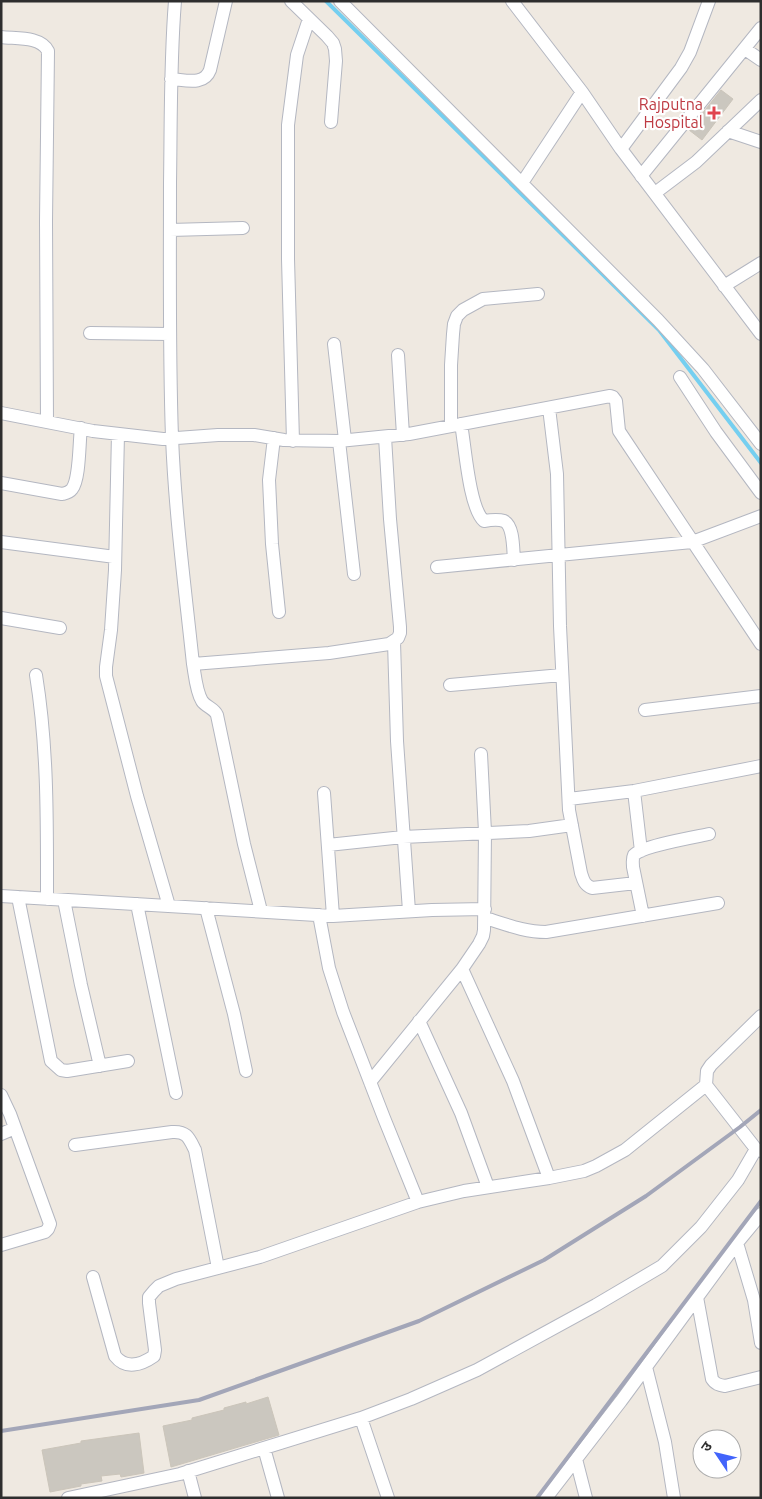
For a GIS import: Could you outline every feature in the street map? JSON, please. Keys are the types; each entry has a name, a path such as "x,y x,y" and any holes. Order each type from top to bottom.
{"street":[{"path":"175,1 171,79 170,334 172,438 178,516 193,664 200,698 217,715 260,911"},
{"path":"171,79 196,81 204,80 208,76 226,1"},
{"path":"291,1 333,43 336,49 331,122"},
{"path":"340,1 678,341 703,369 761,444"},
{"path":"512,1 582,92 621,149 761,334"},
{"path":"621,149 681,68 690,52 708,1"},
{"path":"293,441 288,259 288,125 296,56 309,19"},
{"path":"642,176 761,28"},
{"path":"1,37 39,41 48,51 46,211 48,422"},
{"path":"745,49 761,60"},
{"path":"522,183 582,92"},
{"path":"655,193 696,162 761,100"},
{"path":"728,132 761,142"},
{"path":"170,230 243,228"},
{"path":"724,286 761,263"},
{"path":"514,560 512,538 508,525 500,520 484,520 480,518 472,498 456,425 451,365 453,329 458,316 463,310 482,299 538,294"},
{"path":"90,333 170,334"},
{"path":"334,344 354,574"},
{"path":"398,355 403,435"},
{"path":"680,377 716,432 761,493"},
{"path":"1,413 80,428 163,439 254,435 293,441 342,440 403,435 603,396 613,397 616,401 619,431 761,644"},
{"path":"549,408 557,474 562,675 569,799 580,872 587,886 592,888 636,883"},
{"path":"1,483 62,494 69,493 74,488 76,479 80,428"},
{"path":"118,434 112,622 106,676 137,796 169,906"},
{"path":"193,664 329,653 389,644 398,638 400,627 385,437"},
{"path":"274,438 269,480 272,544 279,612"},
{"path":"437,567 692,542 761,516"},
{"path":"1,542 115,557"},
{"path":"1,618 60,628"},
{"path":"394,642 397,741 408,911"},
{"path":"36,675 41,707 45,760 47,899"},
{"path":"450,685 562,675"},
{"path":"646,710 761,696"},
{"path":"370,1082 462,969 483,936 485,914 485,832 480,754"},
{"path":"569,799 634,791 761,766"},
{"path":"634,791 641,851"},
{"path":"324,793 333,916"},
{"path":"328,845 403,837 529,831 572,825"},
{"path":"643,916 632,860 635,855 641,851 675,841 709,834"},
{"path":"1,896 333,916 455,909 485,914 521,929 534,932 546,932 718,903"},
{"path":"18,897 52,1062 60,1070 67,1071 128,1061"},
{"path":"64,900 80,985 100,1066"},
{"path":"137,904 176,1093"},
{"path":"206,908 234,1014 246,1071"},
{"path":"319,915 329,968 344,1012 418,1202"},
{"path":"462,969 513,1082 549,1178"},
{"path":"68,1498 112,1494 362,1418 411,1399 478,1370 662,1266 701,1227 738,1180 758,1150 706,1084 707,1071 711,1065 761,1016"},
{"path":"419,1021 461,1113 488,1187"},
{"path":"93,1277 115,1356 124,1364 130,1365 148,1360 154,1356 155,1350 149,1297 159,1286 176,1279 260,1257 418,1202 488,1187 584,1171 625,1150 706,1084"},
{"path":"1,1095 16,1128 50,1224 45,1232 1,1245"},
{"path":"1,1134 16,1128"},
{"path":"75,1144 172,1132 185,1134 195,1150 218,1268"},
{"path":"546,1498 646,1367 736,1244 761,1214"},
{"path":"736,1244 754,1300 761,1343"},
{"path":"697,1297 714,1383 725,1386 761,1376"},
{"path":"646,1367 665,1442 674,1498"},
{"path":"362,1418 388,1498"},
{"path":"264,1448 278,1498"},
{"path":"576,1459 586,1498"},
{"path":"188,1471 195,1498"}],"building":[{"path":"721,90 733,99 702,140 689,130"},
{"path":"268,1397 279,1435 171,1467 163,1426 192,1420 192,1418 224,1410 224,1408"},
{"path":"139,1433 144,1473 121,1477 120,1474 101,1476 102,1481 50,1492 42,1450 81,1443 81,1441"}],"waterway":[{"path":"326,1 659,330 761,463"}],"railway":[{"path":"1,1431 199,1400 419,1321 544,1260 646,1196 761,1110"},
{"path":"537,1498 761,1201"}],"place":[{"name":"Rajputna Hospital","path":"714,113"}]}
